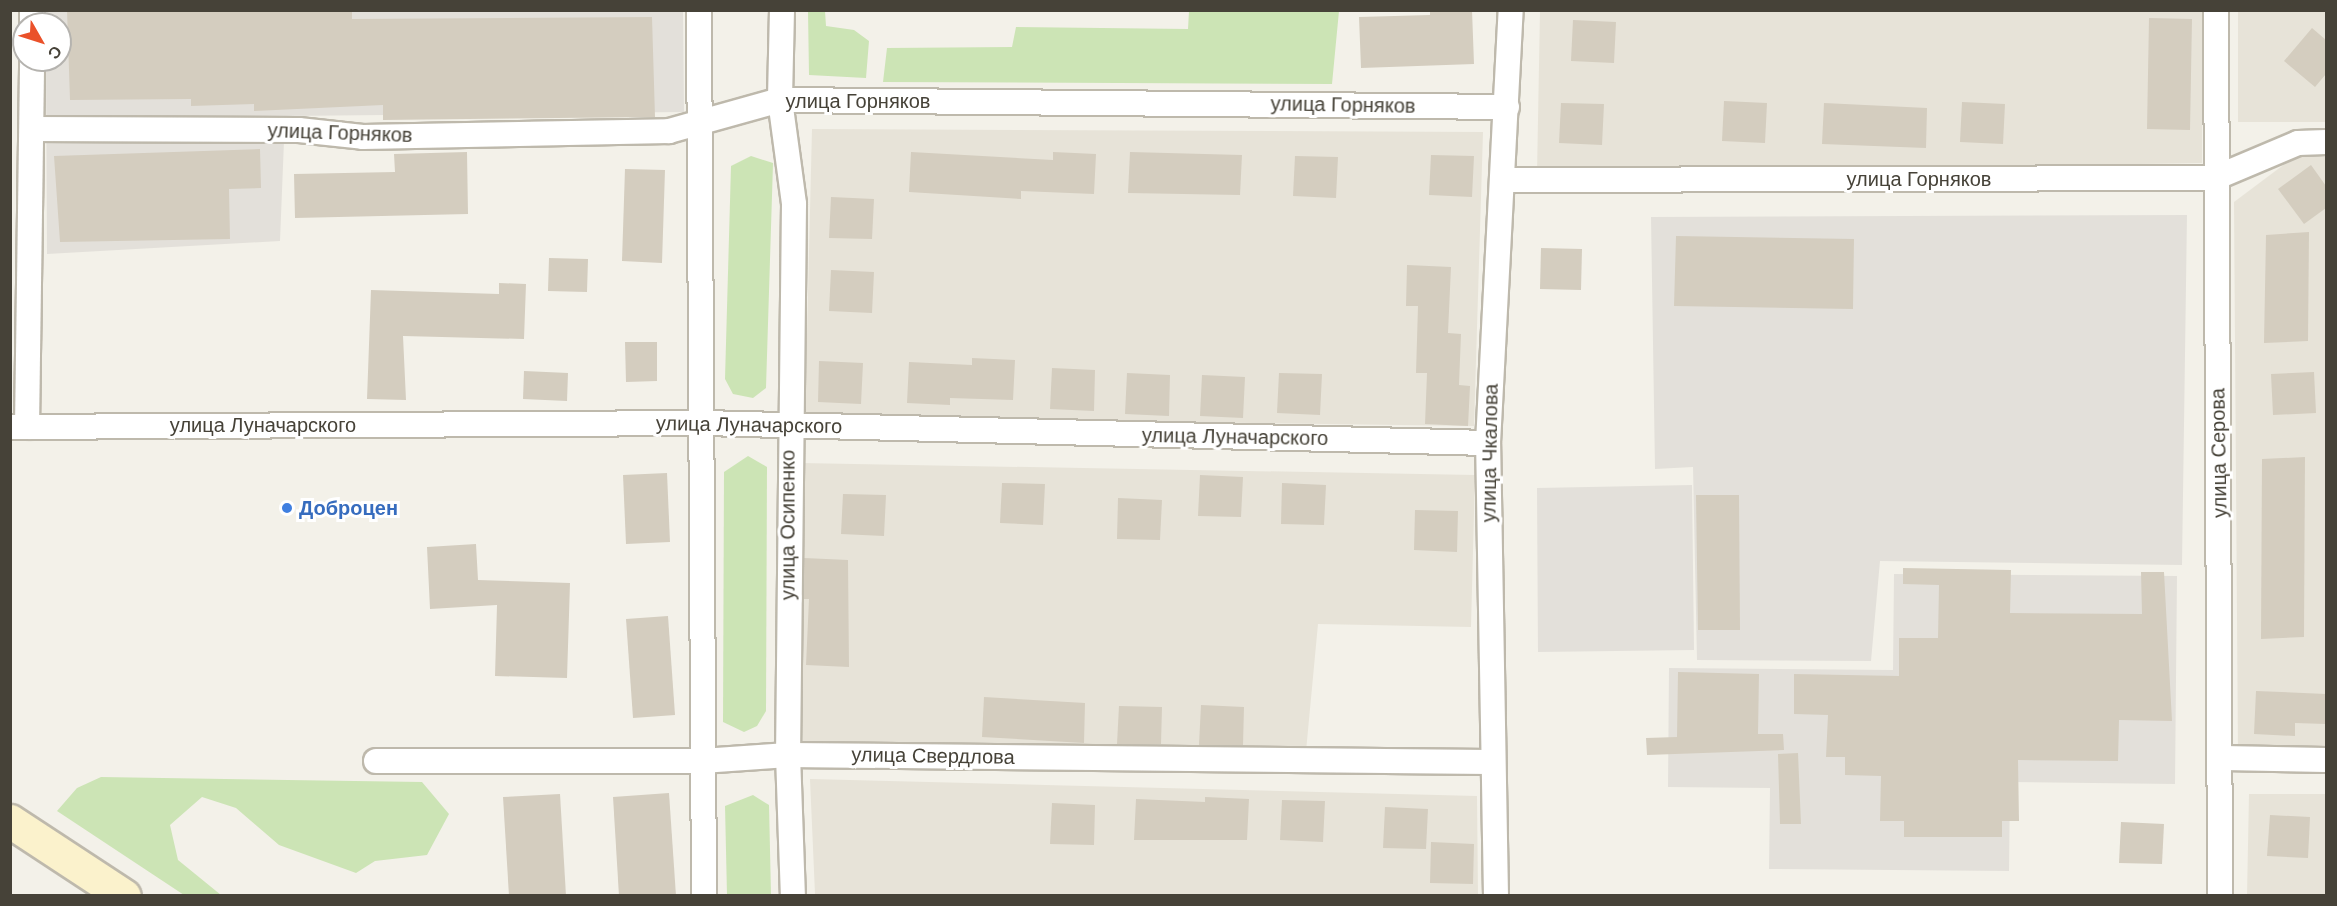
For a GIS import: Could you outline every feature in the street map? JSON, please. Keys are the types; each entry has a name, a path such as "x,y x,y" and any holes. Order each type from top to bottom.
{"main road":[{"path":"10,821 124,896"}],"street":[{"path":"699,10 704,896"},
{"name":"улица Осипенко","path":"782,10 780,100 794,204 789,426 788,755 793,896"},
{"name":"улица Чкалова","path":"1496,896 1490,762 1488,443 1504,180 1511,10"},
{"name":"улица Серова","path":"2216,10 2215,178 2223,758 2220,896"},
{"path":"19,427 33,129 32,72"},
{"name":"улица Горняков","path":"33,129 299,129 363,137 669,130 780,100 1507,107"},
{"name":"улица Горняков","path":"1504,180 2215,178 2298,143 2326,142"},
{"name":"улица Луначарского","path":"19,427 703,423 1488,443"},
{"name":"улица Свердлова","path":"376,760 702,760 788,755 1490,762"},
{"path":"2223,758 2326,760"}],"shaded area":[{"path":"683,11 684,112 285,116 280,241 47,254 46,72 72,72 72,12 45,12"},
{"path":"1540,11 2202,11 2202,163 1537,174"},
{"path":"2238,11 2326,11 2326,122 2238,122"},
{"path":"812,129 1483,132 1474,426 805,417"},
{"path":"2298,154 2326,155 2326,757 2238,754 2234,202"},
{"path":"2187,215 2182,565 1880,561 1871,661 1697,660 1693,467 1655,469 1651,217"},
{"path":"800,463 1475,475 1471,627 1318,624 1305,762 798,747"},
{"path":"1692,485 1694,650 1538,652 1537,488"},
{"path":"1894,574 2177,576 2175,784 2010,782 2009,871 1769,869 1770,788 1668,787 1669,668 1893,670"},
{"path":"810,779 1477,796 1478,895 815,894"},
{"path":"2249,794 2326,794 2326,895 2247,896"}],"green space":[{"path":"825,11 826,26 854,30 869,41 866,78 809,75 808,12"},
{"path":"1189,11 1339,11 1332,84 883,82 887,48 1012,47 1016,27 1188,29"},
{"path":"751,156 773,163 766,388 753,398 733,394 725,379 731,166"},
{"path":"748,456 767,467 766,711 757,726 744,732 723,722 724,472"},
{"path":"101,777 422,782 449,814 427,855 375,861 356,873 279,845 236,808 202,797 170,825 178,860 221,895 184,895 57,811 77,788"},
{"path":"753,795 769,805 771,895 727,895 725,806"}],"building":[{"path":"67,10 352,10 352,19 652,17 655,117 383,120 383,105 254,111 254,104 191,106 191,99 70,100 72,12 67,12"},
{"path":"1430,10 1472,10 1474,64 1361,68 1359,17 1430,15"},
{"path":"2149,18 2192,19 2190,130 2147,129"},
{"path":"1573,20 1616,22 1614,63 1571,61"},
{"path":"2312,28 2326,40 2326,74 2315,87 2284,61"},
{"path":"1724,101 1767,103 1765,143 1722,141"},
{"path":"1962,102 2005,104 2003,144 1960,142"},
{"path":"1561,103 1604,104 1602,145 1559,143"},
{"path":"1824,103 1927,108 1926,148 1822,144"},
{"path":"260,149 261,188 229,189 230,239 60,242 54,156"},
{"path":"467,152 468,214 295,218 294,174 395,172 394,154"},
{"path":"911,152 1053,160 1053,152 1096,154 1094,194 1021,191 1021,199 909,192"},
{"path":"1130,152 1242,155 1240,195 1128,193"},
{"path":"1431,155 1474,156 1472,197 1429,195"},
{"path":"1295,156 1338,157 1336,198 1293,196"},
{"path":"2311,165 2326,186 2326,208 2304,224 2278,189"},
{"path":"625,169 665,170 662,263 622,261"},
{"path":"831,197 874,199 872,239 829,238"},
{"path":"2309,232 2308,341 2264,343 2266,235"},
{"path":"1676,236 1854,239 1853,309 1674,306"},
{"path":"1541,248 1582,249 1581,290 1540,289"},
{"path":"549,258 588,259 587,292 548,291"},
{"path":"1407,265 1451,267 1448,333 1461,334 1459,385 1470,386 1468,426 1425,424 1427,373 1416,373 1418,306 1406,306"},
{"path":"831,270 874,272 872,313 829,311"},
{"path":"499,283 526,284 524,339 403,336 406,400 367,399 371,290 499,294"},
{"path":"625,342 657,342 657,381 626,382"},
{"path":"972,358 1015,360 1013,400 950,398 950,405 907,403 909,362 972,365"},
{"path":"819,361 863,363 861,404 818,402"},
{"path":"1052,368 1095,370 1094,411 1050,409"},
{"path":"524,371 568,373 567,401 523,399"},
{"path":"2314,372 2316,413 2273,415 2271,374"},
{"path":"1127,373 1170,375 1169,416 1125,414"},
{"path":"1279,373 1322,374 1320,415 1277,413"},
{"path":"1202,375 1245,377 1243,418 1200,416"},
{"path":"2305,457 2304,637 2261,639 2262,459"},
{"path":"667,473 670,542 626,544 623,475"},
{"path":"1200,475 1243,477 1241,517 1198,516"},
{"path":"1002,483 1045,484 1043,525 1000,523"},
{"path":"1282,483 1326,485 1324,525 1281,524"},
{"path":"843,494 886,495 884,536 841,534"},
{"path":"1696,495 1739,495 1740,630 1698,630"},
{"path":"1118,498 1162,500 1160,540 1117,539"},
{"path":"1415,510 1458,511 1457,552 1414,550"},
{"path":"476,544 478,580 570,583 567,678 495,676 497,605 430,609 427,547"},
{"path":"804,558 848,560 849,667 806,665 809,599 804,599"},
{"path":"1903,568 2011,570 2010,613 2142,614 2141,572 2164,572 2172,721 2119,720 2118,761 2018,760 2019,821 2002,821 2002,837 1904,837 1904,821 1880,821 1881,776 1845,775 1845,757 1826,757 1828,715 1794,714 1794,674 1899,676 1899,638 1938,638 1939,585 1903,584"},
{"path":"668,616 675,715 633,718 626,619"},
{"path":"1678,672 1759,674 1758,734 1783,734 1784,750 1647,755 1646,738 1677,737"},
{"path":"2256,691 2326,694 2326,724 2295,723 2295,736 2254,734"},
{"path":"984,697 1085,703 1084,743 982,737"},
{"path":"1201,705 1244,707 1243,745 1199,745"},
{"path":"1119,706 1162,707 1161,744 1117,744"},
{"path":"1798,753 1801,824 1780,824 1778,754"},
{"path":"669,793 676,896 619,896 613,797"},
{"path":"560,794 566,896 509,896 503,797"},
{"path":"1205,797 1249,799 1247,840 1134,840 1136,799 1205,802"},
{"path":"1282,800 1325,801 1323,842 1280,840"},
{"path":"1052,803 1095,805 1094,845 1050,844"},
{"path":"1385,807 1428,809 1426,849 1383,848"},
{"path":"2270,815 2310,817 2308,858 2267,856"},
{"path":"2121,822 2164,824 2162,864 2119,863"},
{"path":"1431,842 1474,844 1473,884 1430,883"}],"place":[{"name":"Доброцен","path":"287,508"}]}
